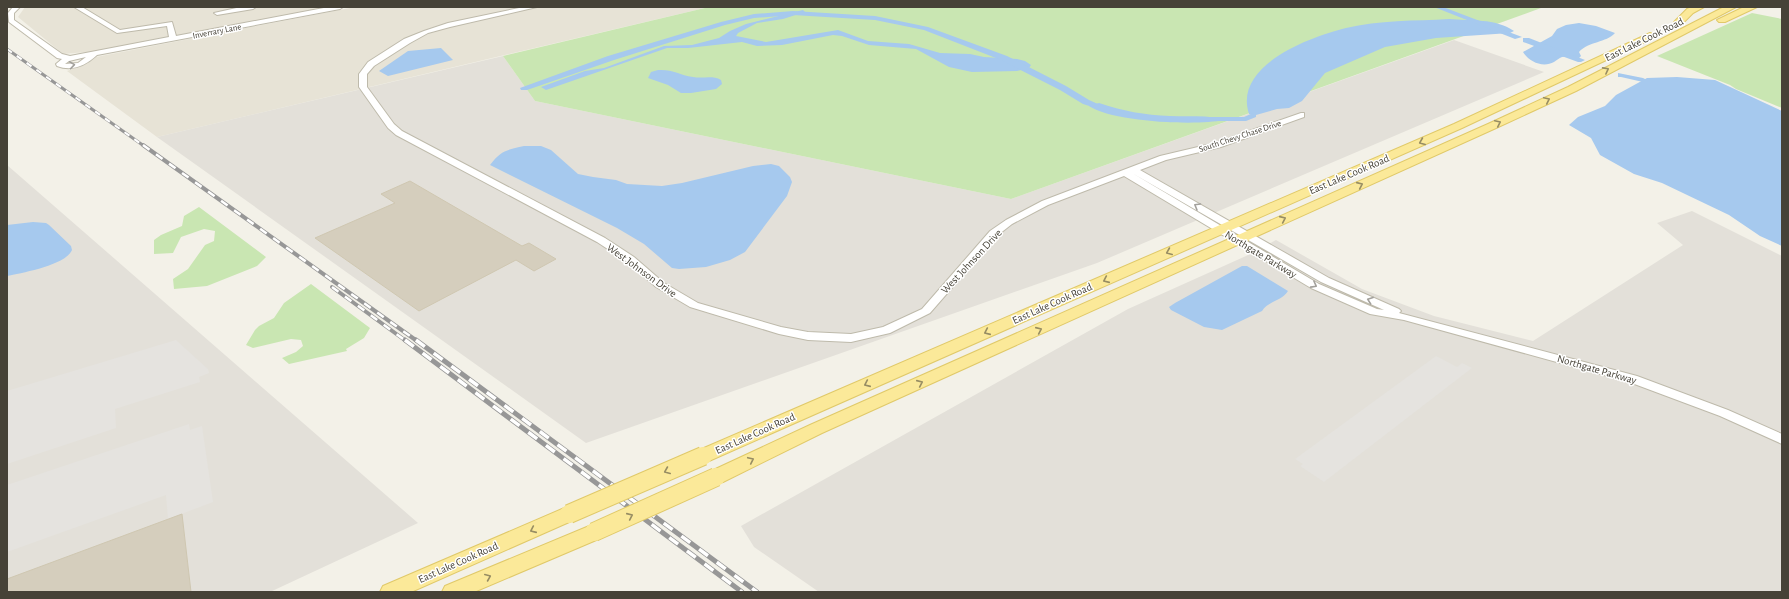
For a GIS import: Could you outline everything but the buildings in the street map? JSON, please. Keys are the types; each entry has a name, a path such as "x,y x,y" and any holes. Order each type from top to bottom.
{"main road":[{"path":"1677,27 1690,11 1699,7"},
{"name":"East Lake Cook Road","path":"390,592 703,456 1521,112 1572,89 1711,7"},
{"name":"East Lake Cook Road","path":"1677,27 1731,7"},
{"path":"1677,27 1711,25 1752,7"},
{"name":"East Lake Cook Road","path":"452,592 594,532 716,477 1659,32"},
{"path":"1504,105 1521,112"}],"street":[{"path":"17,7 12,13 11,21 60,56 70,58"},
{"path":"217,13 254,7"},
{"name":"Inverrary Lane","path":"94,54 81,64 69,66 60,64 70,58 340,7"},
{"name":"West Johnson Drive","path":"534,7 448,25 416,36 371,64 363,74 363,87 391,126 399,133 601,240 630,259 660,285 677,296 694,305 779,330 808,336 851,338 872,334 907,321 926,311 994,233 1009,222 1045,203 1130,171"},
{"path":"80,9 119,32 170,24 173,39"},
{"name":"South Chevy Chase Drive","path":"1130,171 1163,158 1218,145 1301,115"},
{"name":"Northgate Parkway","path":"1130,171 1234,233 1315,286 1342,299 1374,312 1405,317 1633,378 1724,413 1782,439"}],"shaded area":[{"path":"25,7 329,7 99,51 63,54 18,17"},
{"path":"355,7 709,7 157,137 67,71 88,63 96,57"},
{"path":"1454,40 1544,72 1097,263 586,443 157,137 503,56 535,101 1011,199"},
{"path":"7,165 418,523 270,592 7,592"},
{"path":"1692,211 1782,256 1782,592 819,592 754,547 741,526 1128,309 1246,256 1276,240 1362,289 1434,316 1533,341 1683,245 1657,223"},
{"path":"176,340 208,369 209,373 199,377 200,382 115,409 116,428 7,464 7,391"},
{"path":"1436,356 1457,367 1462,363 1472,368 1324,482 1300,466 1303,464 1295,459"},
{"path":"189,424 190,430 202,426 213,502 168,519 166,495 7,552 7,485"}],"green space":[{"path":"709,7 1541,8 1011,199 535,101 503,56"},
{"path":"1752,13 1782,19 1782,108 1736,89 1730,85 1657,56"},
{"path":"199,207 266,257 257,266 207,286 174,289 173,279 188,269 205,245 214,241 215,231 204,229 181,237 173,253 154,254 154,240 161,235 182,226 184,216"},
{"path":"311,284 370,328 364,338 346,349 347,351 289,364 282,358 296,352 303,346 301,340 291,339 253,348 246,345 259,326 274,318 284,303"}],"water":[{"path":"803,10 805,12 783,19 757,23 738,33 736,36 766,42 838,30 868,41 909,44 940,53 970,54 984,57 1017,59 1025,61 1031,65 1029,68 1017,71 972,72 949,67 916,49 869,45 842,36 833,35 782,45 757,46 742,42 688,48 667,48 546,90 541,87 585,71 604,68 664,46 692,45 719,38 746,24"},
{"path":"1449,19 1491,22 1514,31 1510,33 1436,38 1385,47 1325,73 1302,101 1289,108 1277,109 1256,115 1249,114 1247,97 1252,81 1263,68 1278,56 1295,46 1331,32 1359,25 1384,22"},
{"path":"1579,23 1596,26 1615,33 1607,39 1583,48 1579,52 1581,56 1579,58 1562,57 1550,64 1537,63 1529,59 1523,52 1552,36 1557,29 1566,25"},
{"path":"441,48 453,60 388,76 379,71 408,51"},
{"path":"668,70 693,77 714,78 721,80 722,84 716,89 681,93 668,85 648,78 651,72"},
{"path":"1677,77 1715,80 1782,111 1782,246 1760,236 1729,215 1662,183 1634,174 1600,155 1591,138 1569,125 1578,117 1605,106 1616,95 1647,78"},
{"path":"1099,103 1143,114 1210,117 1224,120 1194,123 1135,119 1116,116 1089,106"},
{"path":"524,146 541,146 551,150 578,174 616,180 627,184 662,186 682,183 753,166 771,164 779,166 790,177 792,182 787,196 745,252 730,260 706,267 679,269 672,268 644,244 617,228 490,165 501,153"},
{"path":"33,222 46,223 49,225 71,246 72,250 61,260 43,268 7,276 7,225"},
{"path":"1242,266 1247,266 1288,291 1262,311 1222,330 1204,327 1171,310 1169,307 1175,303"}],"waterway":[{"path":"1437,7 1518,37"},
{"path":"524,88 611,58 723,23 754,16 793,13 875,18 926,28 1004,58 1063,88 1086,102 1105,109"},
{"path":"1526,40 1581,60"},
{"path":"1621,75 1643,80"},
{"path":"1209,119 1246,119 1253,115"}],"railway":[{"path":"7,49 144,146"},
{"path":"143,145 417,341"},
{"path":"332,287 406,341"},
{"path":"405,340 742,592"},
{"path":"416,340 757,592"}]}
